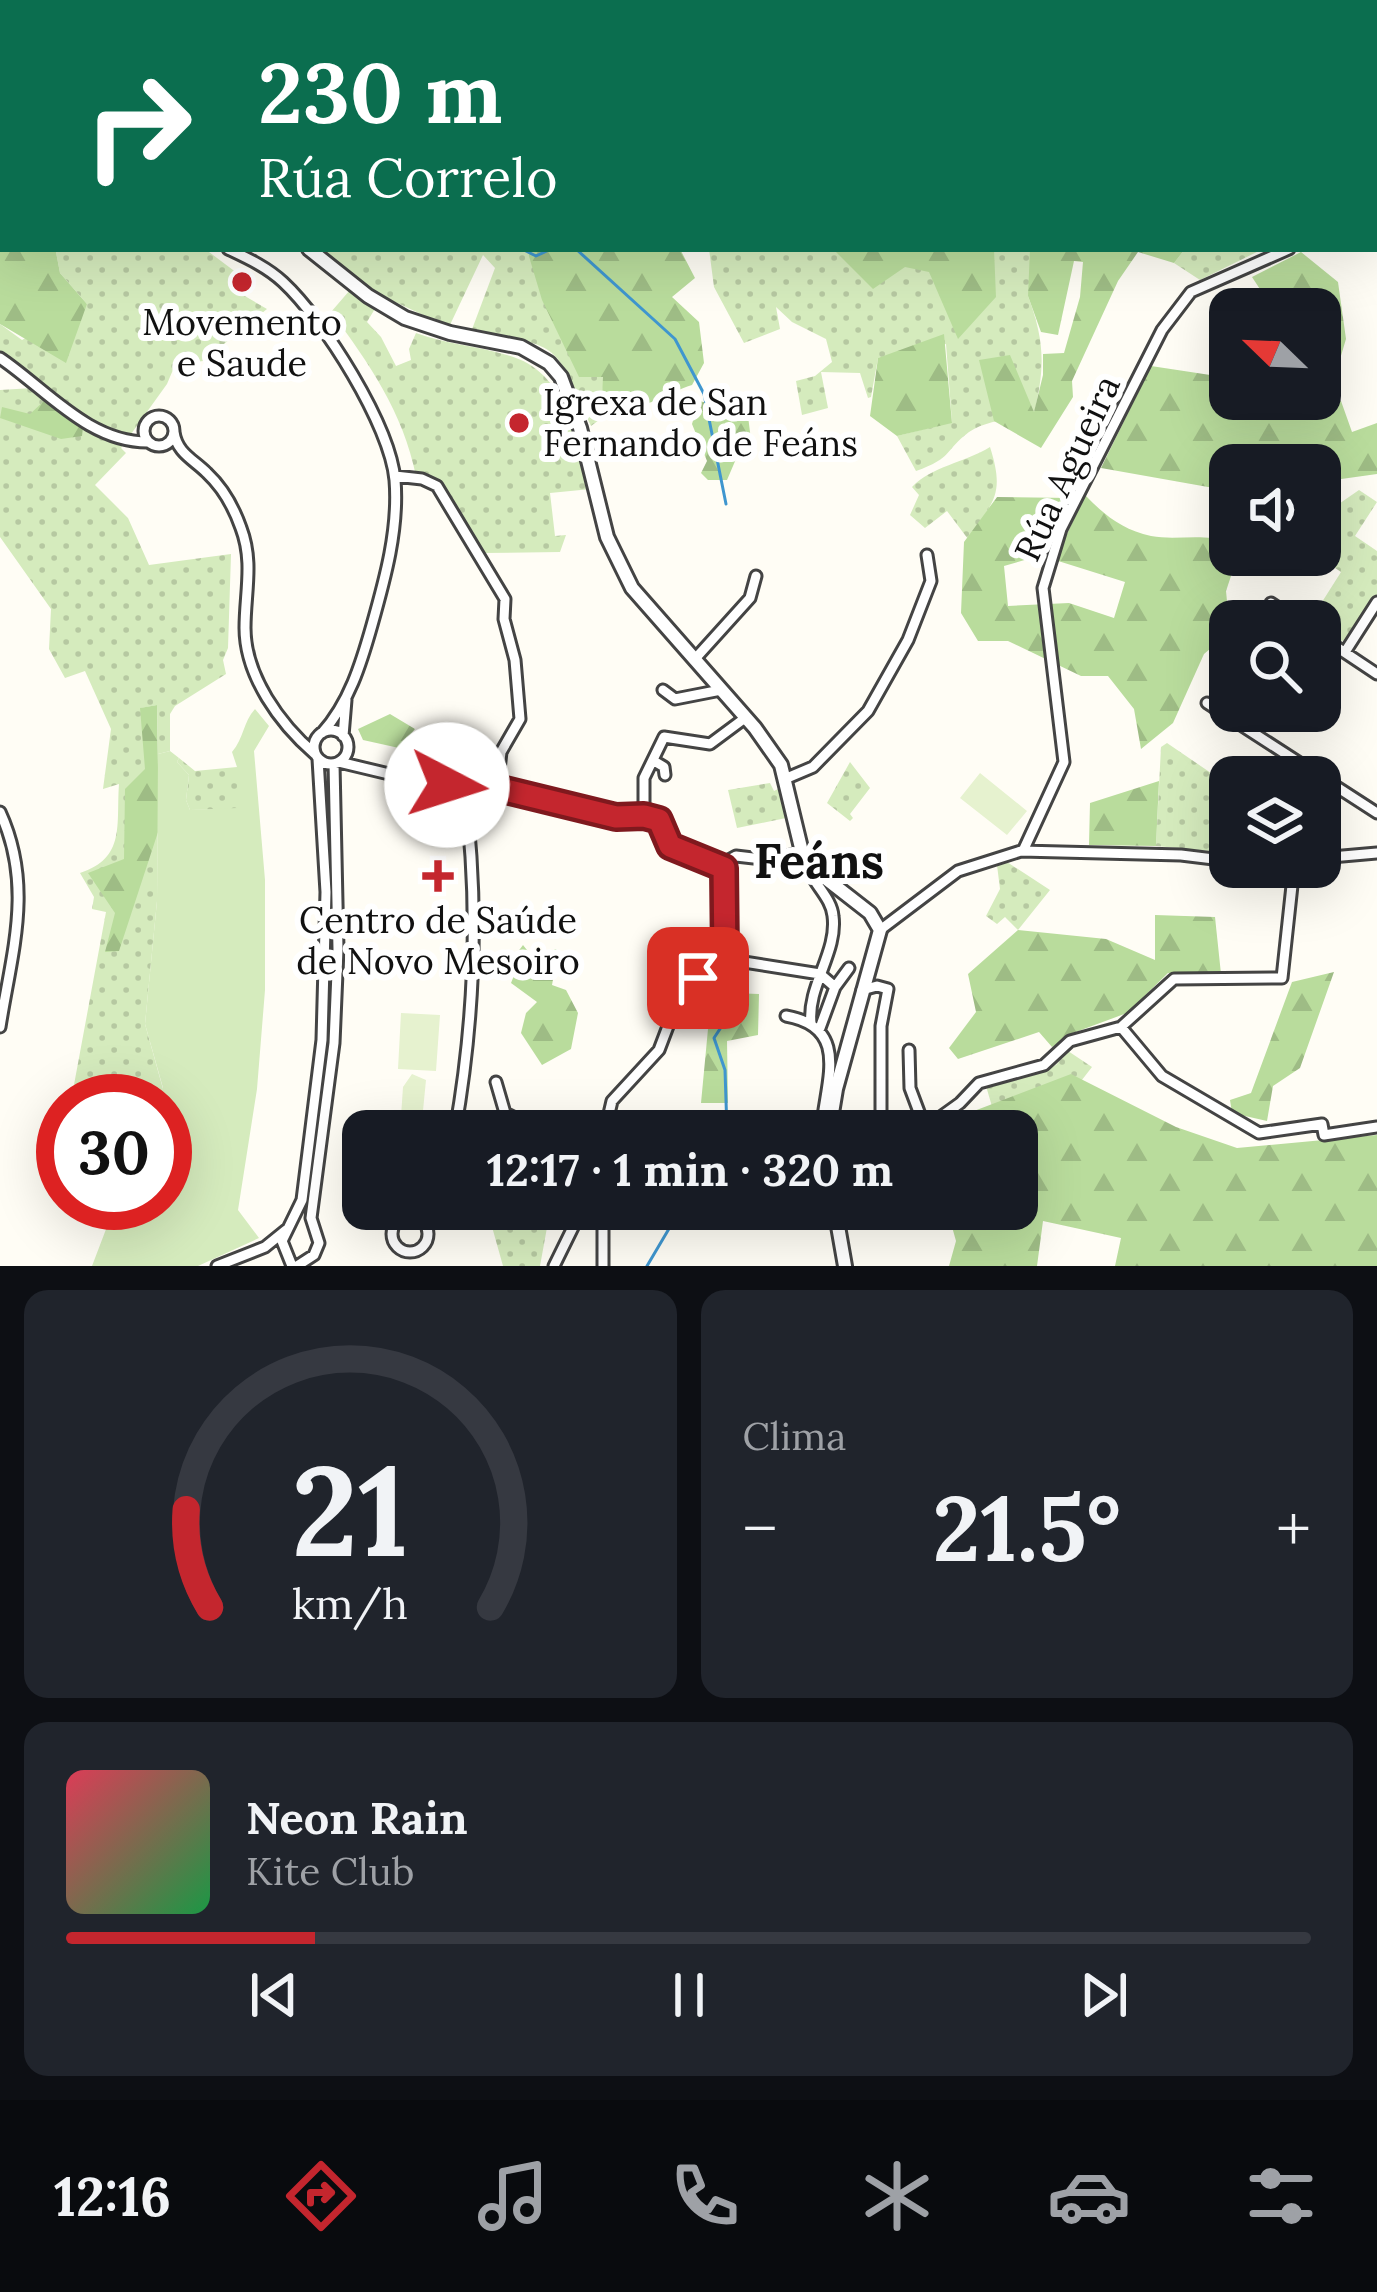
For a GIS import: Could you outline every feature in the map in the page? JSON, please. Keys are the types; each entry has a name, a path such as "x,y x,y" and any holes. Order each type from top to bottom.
{"street":[{"path":"234,252 272,273 307,312 366,399 388,444 395,476 395,514 381,590 346,700 347,753 337,763 337,966 330,1086 311,1218 317,1250 297,1264 285,1250 265,1247"},
{"path":"313,252 368,296 405,318 450,333 521,347 549,363 561,377 615,555 652,615 746,718 781,765 802,852 818,875 870,913 880,930"},
{"name":"Rúa Agueira","path":"1023,850 1064,762 1042,588 1061,529 1162,330 1191,292 1282,252"},
{"path":"0,358 62,407 102,431 187,457"},
{"path":"149,442 144,430 157,416 169,420 175,442 220,488 242,529 249,551 244,629 248,654 264,695 316,756 410,779 464,786 498,783 616,817 659,820 670,846 724,868"},
{"path":"161,446 174,432"},
{"path":"395,476 437,486 502,591 520,718 501,752 498,783"},
{"path":"787,778 813,766 868,711 908,640 931,580 927,555"},
{"path":"694,660 750,598 756,576"},
{"path":"1345,652 1377,602"},
{"path":"1341,649 1377,674"},
{"path":"662,690 675,699 721,690"},
{"path":"285,1250 311,1142 325,1001 326,892 315,742 346,700"},
{"path":"1208,704 1377,813"},
{"path":"644,816 644,778 664,737 710,744 746,718"},
{"path":"290,724 321,734 333,731 374,768"},
{"path":"655,761 664,766 664,775"},
{"path":"458,1110 472,960 464,786"},
{"path":"0,812 17,857 21,884 0,1027"},
{"path":"832,1110 880,930 958,871 1023,850 1209,858"},
{"path":"610,1110 612,1101 659,1050 675,1002 689,983 720,970 725,959 725,862 736,856 771,860 802,852"},
{"path":"1341,856 1377,853"},
{"path":"818,875 815,881 833,916 833,931 809,1010 830,1060 824,1110"},
{"path":"946,1110 979,1083 1044,1065 1070,1041 1121,1027 1174,979 1282,978 1292,888"},
{"path":"660,946 665,963 689,983"},
{"path":"725,959 820,974 835,987"},
{"path":"815,1025 849,968"},
{"path":"862,990 877,986 890,994 881,1026 881,1110"},
{"path":"786,1016 815,1025"},
{"path":"1121,1027 1162,1076 1259,1133 1377,1127"},
{"path":"909,1050 910,1088 917,1110"},
{"path":"496,1082 504,1110"},
{"path":"217,1266 265,1247 290,1227 305,1224 316,1232"},
{"path":"554,1266 572,1230"},
{"path":"603,1230 603,1266"},
{"path":"839,1230 845,1266"}],"green space":[{"path":"0,252 56,252 60,273 87,304 66,363 0,324"},
{"path":"56,252 209,252 237,273 231,288 267,309 203,361 175,365 167,384 121,448 126,453 95,485 128,518 149,565 231,554 226,674 175,706 170,714 170,751 158,754 157,705 141,708 158,774 157,901 145,1024 159,1074 76,1074 106,912 92,909 94,897 80,873 95,867 112,849 119,784 103,789 111,729 85,671 65,678 49,649 51,609 0,537 0,390 33,388 0,362 0,324 22,340 87,304 60,273"},
{"path":"323,252 531,252 528,254 604,377 602,397 618,406 591,426 552,353 524,341 471,332 495,268 483,255 449,327 378,294"},
{"path":"682,252 695,278 672,297 699,322 704,363 692,385 638,406 602,397 603,377 579,377 542,300 528,253"},
{"path":"709,252 1064,252 1028,296 1042,355 1034,414 976,428 942,458 916,471 897,436 952,422 946,344 878,358 868,398 860,373 821,372 828,408 802,415 796,381 815,376 832,362 826,339 792,322 776,307 780,329 744,343 714,287"},
{"path":"836,252 994,252 996,297 958,339 929,272 905,267 873,289"},
{"path":"1030,252 1138,252 1118,281 1072,381 1073,397 1041,448 994,421 979,360 1010,355 1034,412 1043,354 1064,353 1080,297 1083,262 1074,261 1058,335 1041,332 1028,296"},
{"path":"1138,252 1183,252 1174,263"},
{"path":"1183,252 1257,252 1200,280 1174,263"},
{"path":"1301,252 1338,282 1339,288 1259,288 1252,277"},
{"path":"350,290 376,307 367,322 396,366 411,360 409,349 416,333 527,363 556,391 574,428 591,489 550,493 555,536 566,535 560,552 483,553 439,484 416,476 393,409 331,312"},
{"path":"1341,303 1346,339 1341,356"},
{"path":"944,334 952,423 897,436 870,416 878,358"},
{"path":"1151,366 1209,375 1209,420 1341,420 1341,401 1352,432 1377,423 1377,474 1341,479 1341,444 1209,444 1209,487 1101,468"},
{"path":"45,400 83,427 82,436 61,439 0,418 2,407 30,414"},
{"path":"746,400 753,456 736,459 727,480 708,480 701,473 707,461 692,424 699,401 722,406"},
{"path":"990,447 997,476 994,496 968,539 947,511 925,528 910,515 919,495 912,487 920,480"},
{"path":"1359,490 1377,502 1355,536 1377,551 1377,594 1347,640 1341,641 1341,600 1323,600 1341,576 1341,502"},
{"path":"1085,495 1132,530 1151,536 1209,538 1209,576 1231,576 1227,600 1209,600 1209,650 1173,723 1141,749 1134,709 1108,676 1081,676 1008,641 978,641 961,613 964,542 997,497 1070,498 1045,554 1004,566 1008,606 1069,603 1114,618 1125,582 1055,560"},
{"path":"157,705 159,829 119,951 105,952 115,913 88,873 124,859 125,789 145,769 140,708"},
{"path":"255,709 269,726 254,751 265,880 265,990 257,1089 238,1210 259,1238 198,1266 92,1266 106,1230 192,1230 192,1074 159,1074 145,1024 157,901 158,754 170,751 189,775 186,800 190,810 237,808 237,767 232,752"},
{"path":"390,714 415,729 399,748 363,740 358,729"},
{"path":"1167,743 1209,772 1209,851 1156,846 1161,747"},
{"path":"179,758 195,771 237,767 238,809 190,810 186,800 189,775 177,762"},
{"path":"850,762 870,788 850,814 850,821 827,803"},
{"path":"980,773 1027,811 1007,835 960,798"},
{"path":"1159,781 1156,846 1089,845 1090,803"},
{"path":"770,783 774,791 780,788 786,818 737,828 728,790"},
{"path":"1007,862 1050,890 1018,930 1005,917 997,924 986,916 1000,889 997,865"},
{"path":"1155,915 1215,917 1221,974 1168,973 1127,1013 1073,1033 1052,1047 1039,1032 958,1059 949,1048 976,1012 968,974 1018,930 1106,939 1155,960"},
{"path":"523,945 534,959 556,949 563,964 552,985 566,990 578,1013 571,1049 542,1065 521,1033 526,1013 537,1002 511,983 519,963 514,957"},
{"path":"1334,972 1300,1068 1273,1086 1267,1121 1232,1113 1230,1100 1251,1093 1292,982"},
{"path":"731,993 759,994 758,1035 727,1041 728,1103 701,1103 708,1029 732,1007"},
{"path":"401,1013 440,1015 436,1071 398,1069"},
{"path":"1068,1051 1092,1067 1043,1130 1038,1130 1038,1110 993,1110 986,1086 1056,1065"},
{"path":"412,1074 426,1080 423,1110 401,1110 403,1087"},
{"path":"1071,1074 1176,1127 1237,1148 1377,1135 1377,1266 1115,1266 1121,1238 1043,1221 1037,1266 949,1266 956,1241 953,1230 1038,1230 1038,1110 976,1110"},
{"path":"493,1230 547,1230 540,1266 503,1266"}],"waterway":[{"path":"528,252 536,256 545,252"},
{"path":"579,252 675,339 704,394 726,504"},
{"path":"726,1110 725,1070 714,1038 733,1009 735,996"},
{"path":"647,1266 668,1230"}],"place":[{"name":"Movemento e Saude","path":"242,282"},
{"name":"Igrexa de San Fernando de Feáns","path":"519,423"},
{"name":"Centro de Saúde de Novo Mesoiro","path":"438,876"}],"district":[{"name":"Feáns","path":"819,860"}],"route":[{"path":"447,785 497,788 616,817 629,814 659,820 670,846 724,868 725,959 716,973 698,978"}]}
